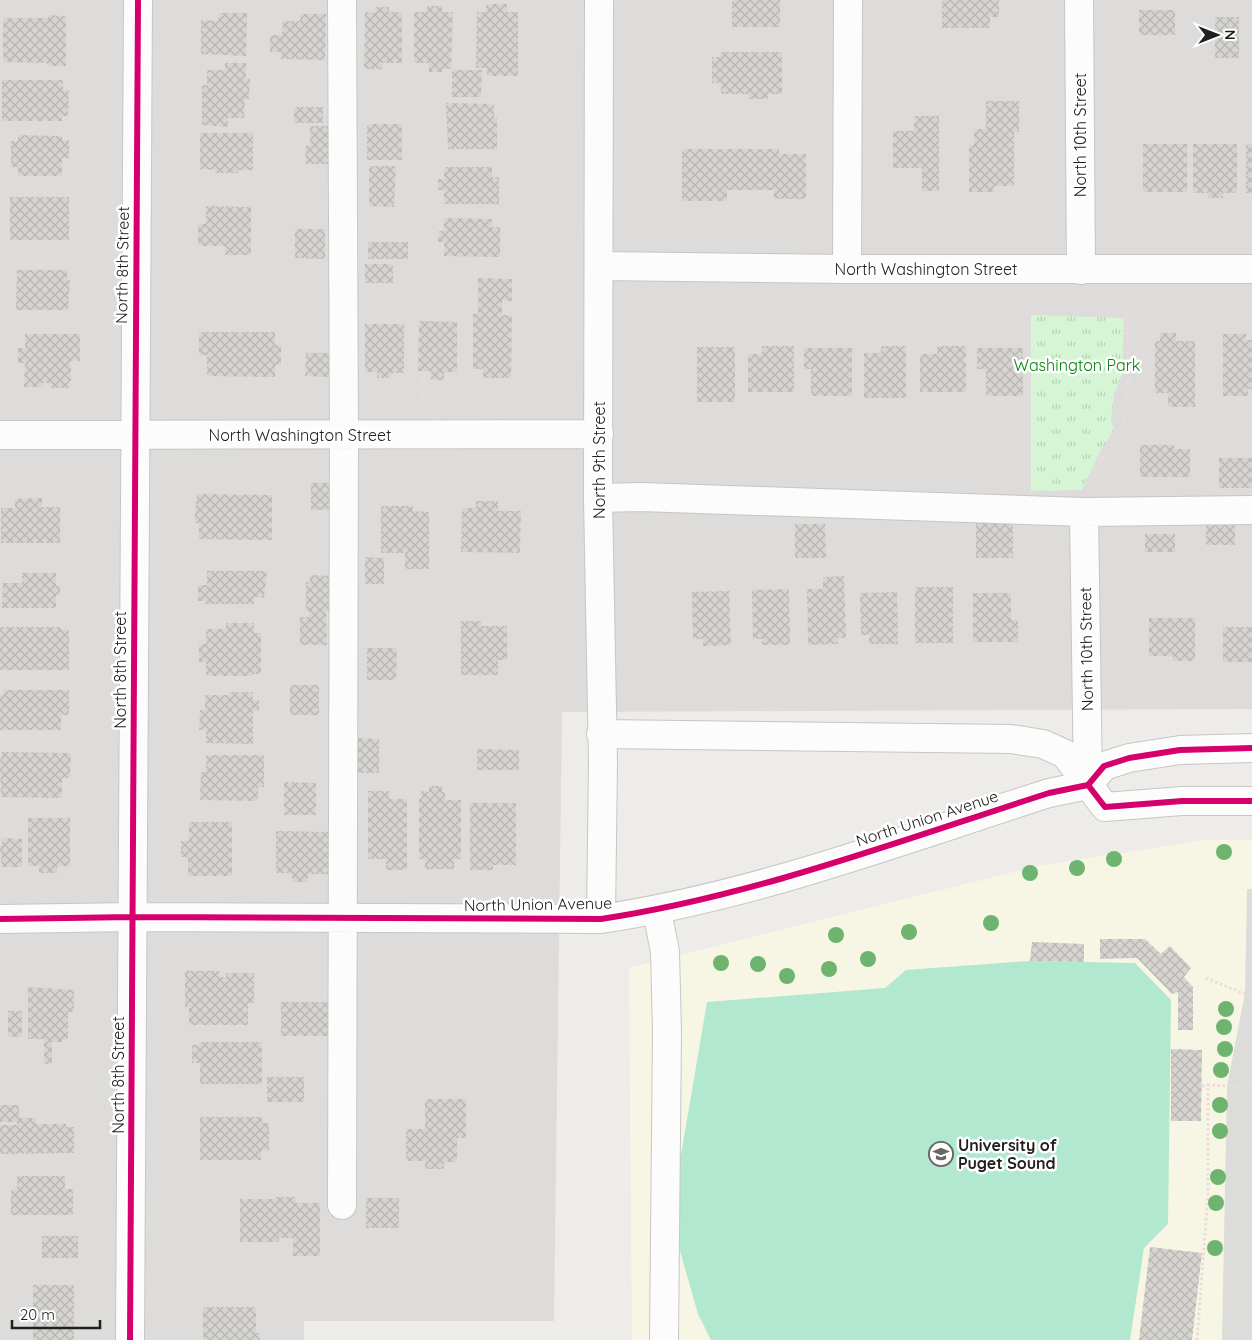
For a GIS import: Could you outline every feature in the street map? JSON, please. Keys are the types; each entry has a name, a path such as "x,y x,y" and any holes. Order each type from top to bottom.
{"street":[{"name":"North 8th Street","path":"130,1340 138,0"},
{"path":"342,0 344,434 342,1205"},
{"name":"North 9th Street","path":"599,0 598,498 601,919"},
{"path":"847,269 848,0"},
{"name":"North 10th Street","path":"1079,0 1081,270"},
{"name":"North Washington Street","path":"599,266 847,269 1252,269"},
{"name":"North Washington Street","path":"0,435 599,434"},
{"path":"598,498 642,497 1084,512 1252,510"},
{"name":"North 10th Street","path":"1084,512 1088,785"},
{"path":"601,734 1011,739 1043,744 1065,754 1106,807 1182,801 1252,801"},
{"path":"1088,785 1104,766 1129,758 1180,750 1252,748"},
{"name":"North Union Avenue","path":"0,919 133,917 601,919 657,911 806,871 1049,793 1088,785"},
{"path":"657,911 665,952 667,1032 664,1340"}],"path":[{"path":"1084,512 1084,495 1090,480 1122,423 1126,402 1127,311"},
{"path":"423,404 423,375 431,375"},
{"path":"1206,978 1252,997"},
{"path":"1198,1340 1208,1195 1208,1085"},
{"path":"1202,1086 1252,1087"}],"shaded area":[{"path":"0,0 1252,0 1252,709 562,712 554,1321 304,1321 304,1340 0,1340"},
{"name":"University of Puget Sound","path":"1205,840 1252,840 1252,1340 632,1340 629,968 1038,866"},
{"path":"1247,889 1252,889 1252,1340 1222,1340 1227,1086 1245,993"}],"green space":[{"name":"Washington Park","path":"1031,315 1124,318 1122,375 1114,394 1111,421 1114,429 1098,456 1082,490 1031,491"},
{"name":"University of Puget Sound","path":"1030,961 1135,963 1171,1000 1168,1224 1144,1248 1130,1340 711,1340 698,1314 680,1251 679,1167 707,1002 885,988 906,970"}],"building":[{"path":"732,0 780,0 780,27 732,27"},
{"path":"942,0 999,0 999,17 990,17 990,28 942,28"},
{"path":"486,4 507,4 507,12 518,12 518,76 487,76 487,68 476,68 477,12 486,12"},
{"path":"427,6 442,6 442,12 453,12 451,69 442,69 442,72 429,72 429,63 414,63 414,12 427,12"},
{"path":"375,7 389,7 389,12 402,12 402,63 382,63 382,69 364,69 365,12 375,13"},
{"path":"1139,10 1175,10 1175,35 1139,35"},
{"path":"219,13 247,13 246,56 201,54 201,20 218,21"},
{"path":"300,14 326,14 325,60 281,59 281,52 270,52 270,35 282,35 283,21 300,21"},
{"path":"48,15 66,16 66,66 47,66 47,63 3,62 3,18 48,18"},
{"path":"1215,17 1239,17 1239,58 1215,58"},
{"path":"721,52 782,52 782,94 768,94 768,99 749,99 749,94 721,94 721,83 712,83 712,57 721,57"},
{"path":"225,63 246,63 246,79 250,79 249,99 245,99 244,118 228,118 228,127 202,125 202,85 207,85 207,70 225,70"},
{"path":"452,70 482,70 481,97 452,97"},
{"path":"2,80 63,80 63,90 69,90 68,116 62,116 62,121 2,121"},
{"path":"986,101 1019,101 1019,132 1014,132 1014,186 994,186 994,192 969,192 969,145 974,145 974,129 986,129"},
{"path":"446,103 494,104 494,117 497,117 497,149 448,149"},
{"path":"294,107 323,107 323,123 294,123"},
{"path":"914,116 939,116 939,191 922,191 922,168 893,168 893,131 914,131"},
{"path":"367,124 402,124 402,160 367,160"},
{"path":"310,126 334,126 334,164 305,164 306,145 310,145"},
{"path":"200,133 253,133 253,170 238,170 238,173 215,173 215,170 200,169"},
{"path":"18,135 62,136 62,140 69,140 69,158 62,158 62,176 18,176 18,167 11,167 11,141 18,141"},
{"path":"1143,144 1187,144 1187,192 1143,192"},
{"path":"1193,144 1237,144 1237,193 1223,193 1223,198 1208,198 1208,193 1193,193"},
{"path":"1246,144 1252,144 1252,193 1246,193"},
{"path":"682,149 779,149 779,154 806,154 806,199 774,199 774,190 727,190 727,201 682,201"},
{"path":"369,166 396,166 394,207 369,206"},
{"path":"444,167 492,167 492,177 499,177 499,204 444,204 444,190 438,190 438,179 444,179"},
{"path":"10,197 69,197 69,240 10,240"},
{"path":"206,206 251,207 251,255 225,255 225,246 198,246 198,224 206,224"},
{"path":"444,218 492,219 492,227 500,227 500,257 444,256 444,242 438,242 439,231 444,231"},
{"path":"295,229 325,229 325,259 295,258"},
{"path":"368,242 408,242 408,259 368,259"},
{"path":"365,264 393,264 393,283 365,283"},
{"path":"17,270 67,270 67,280 70,280 68,310 16,310"},
{"path":"478,278 512,279 512,301 502,301 502,315 512,315 511,378 483,378 483,369 473,369 473,314 478,314"},
{"path":"419,321 457,322 457,372 444,372 444,380 431,380 431,371 418,371"},
{"path":"365,324 404,324 404,373 391,373 391,378 377,378 377,372 365,372"},
{"path":"199,332 275,332 275,345 281,345 281,365 275,365 275,377 207,376 207,355 199,355"},
{"path":"1160,333 1176,333 1176,341 1195,341 1195,407 1168,407 1168,393 1155,393 1155,341 1160,341"},
{"path":"25,334 80,334 80,361 71,361 69,388 51,388 51,383 43,383 43,387 24,387 25,363 18,363 18,348 25,348"},
{"path":"1223,334 1246,334 1246,340 1252,340 1252,389 1248,389 1248,396 1223,396"},
{"path":"762,346 794,346 794,392 748,392 748,354 762,354"},
{"path":"881,346 906,346 906,398 864,398 864,353 881,353"},
{"path":"937,346 966,346 966,392 920,392 920,354 937,354"},
{"path":"697,347 735,347 735,402 697,402"},
{"path":"804,348 852,348 852,396 811,396 811,369 804,369"},
{"path":"977,348 1023,348 1023,396 986,396 986,369 977,369"},
{"path":"306,353 331,353 331,377 305,376"},
{"path":"1140,445 1174,445 1174,449 1190,449 1190,477 1140,477"},
{"path":"1219,458 1252,458 1252,488 1219,488"},
{"path":"311,483 337,483 337,510 311,510"},
{"path":"197,494 272,495 272,540 199,539 199,523 194,523"},
{"path":"42,498 42,507 60,507 60,543 1,543 1,508 15,508 15,499"},
{"path":"476,501 498,501 498,511 521,511 520,553 461,552 462,508 476,508"},
{"path":"381,506 413,506 413,511 429,512 429,569 405,569 405,553 381,553"},
{"path":"1206,515 1235,515 1235,545 1206,545"},
{"path":"976,523 1013,523 1013,558 976,558"},
{"path":"795,524 825,524 826,558 795,558"},
{"path":"1145,534 1175,534 1175,552 1145,552"},
{"path":"365,557 384,558 384,584 365,584"},
{"path":"207,571 267,571 264,598 254,597 254,604 205,604 205,601 198,601 198,585 207,585"},
{"path":"22,573 56,573 56,586 60,586 60,595 56,595 56,608 2,608 3,583 22,583"},
{"path":"310,575 333,576 336,611 326,611 327,645 300,645 300,617 309,617 309,611 306,611 306,582 310,582"},
{"path":"844,576 846,638 837,638 838,644 808,645 807,589 823,589 823,577"},
{"path":"915,587 953,587 953,643 915,643"},
{"path":"789,589 790,645 762,645 762,639 753,639 752,590"},
{"path":"729,591 731,645 703,646 703,639 693,639 692,592"},
{"path":"897,592 898,644 869,644 869,635 861,635 860,593"},
{"path":"973,593 1011,593 1011,620 1018,620 1018,642 973,642"},
{"path":"1149,618 1195,618 1195,661 1173,661 1173,656 1149,656"},
{"path":"461,621 481,621 481,626 507,626 507,660 498,660 498,675 461,675"},
{"path":"226,623 254,623 254,633 261,633 261,674 253,674 253,676 206,676 206,662 199,662 199,644 206,644 206,629 226,629"},
{"path":"0,627 61,627 61,630 69,630 69,670 0,670"},
{"path":"1223,627 1252,627 1252,662 1223,662"},
{"path":"367,648 397,648 396,680 367,680"},
{"path":"290,685 319,685 319,715 290,715"},
{"path":"4,690 69,690 69,715 61,715 61,730 0,730 0,695 4,695"},
{"path":"229,692 253,692 253,700 259,700 259,711 253,711 253,744 206,743 206,730 199,730 200,710 205,710 205,695 229,695"},
{"path":"356,738 379,739 379,773 356,773"},
{"path":"477,749 519,750 519,770 477,770"},
{"path":"2,752 71,753 70,778 62,778 62,798 1,797 0,762"},
{"path":"206,755 264,755 264,787 258,787 258,801 200,800 201,772 206,772"},
{"path":"284,782 316,783 316,815 284,815"},
{"path":"429,786 442,786 442,792 445,792 445,800 461,800 461,859 454,859 454,869 425,869 425,859 419,859 419,799 421,799 421,791 429,792"},
{"path":"368,791 389,791 389,799 407,799 407,870 386,870 386,859 368,859"},
{"path":"470,803 516,803 516,865 493,865 493,870 470,870"},
{"path":"28,818 70,818 70,866 57,866 57,873 39,873 39,866 28,866"},
{"path":"189,822 232,822 232,876 188,876 188,857 181,857 181,841 189,841"},
{"path":"276,831 329,832 329,874 308,874 308,882 292,882 292,873 276,873"},
{"path":"2,838 22,839 22,867 2,867 0,846 2,846"},
{"path":"1100,939 1145,939 1161,954 1170,946 1191,968 1184,977 1193,987 1193,1030 1178,1030 1178,992 1172,994 1137,958 1100,959"},
{"path":"1032,942 1084,944 1084,962 1030,961"},
{"path":"185,971 219,971 219,977 226,977 226,973 254,973 254,1003 248,1003 248,1025 189,1025 189,1007 185,1007"},
{"path":"28,987 74,990 74,1012 68,1012 68,1039 62,1039 62,1042 52,1042 52,1064 44,1064 44,1039 28,1039"},
{"path":"281,1002 334,1002 335,1036 281,1036"},
{"path":"8,1011 22,1011 22,1037 8,1037"},
{"path":"200,1042 262,1042 262,1084 200,1084 200,1063 192,1063 192,1045 200,1045"},
{"path":"1171,1049 1202,1050 1201,1121 1171,1121"},
{"path":"267,1077 304,1077 304,1102 267,1102"},
{"path":"425,1099 466,1099 466,1138 457,1138 457,1162 444,1162 444,1169 425,1169 425,1161 406,1161 406,1129 425,1129"},
{"path":"0,1105 19,1105 19,1118 36,1118 36,1124 66,1124 66,1127 74,1127 74,1153 0,1154 0,1125 17,1125 17,1122 0,1122"},
{"path":"200,1117 262,1117 262,1123 269,1123 269,1151 261,1151 261,1160 200,1160"},
{"path":"17,1176 65,1176 65,1189 73,1189 73,1215 11,1215 11,1190 17,1190"},
{"path":"276,1197 296,1197 296,1203 320,1203 320,1256 293,1256 293,1238 279,1238 279,1242 240,1242 240,1199 276,1199"},
{"path":"366,1198 399,1198 399,1228 366,1228"},
{"path":"42,1236 78,1236 78,1258 42,1258"},
{"path":"1150,1247 1202,1253 1192,1340 1139,1340"},
{"path":"33,1285 74,1285 74,1340 33,1340"},
{"path":"203,1307 256,1307 256,1333 260,1333 260,1340 203,1340"}],"cycle path":[{"path":"130,1340 138,0"},
{"path":"0,919 133,917 601,919 715,896 827,865 1049,793 1088,785 1104,766 1129,758 1180,750 1252,748"},
{"path":"1088,785 1105,807 1182,801 1252,801"}],"place":[{"name":"University of Puget Sound","path":"941,1154"}]}
